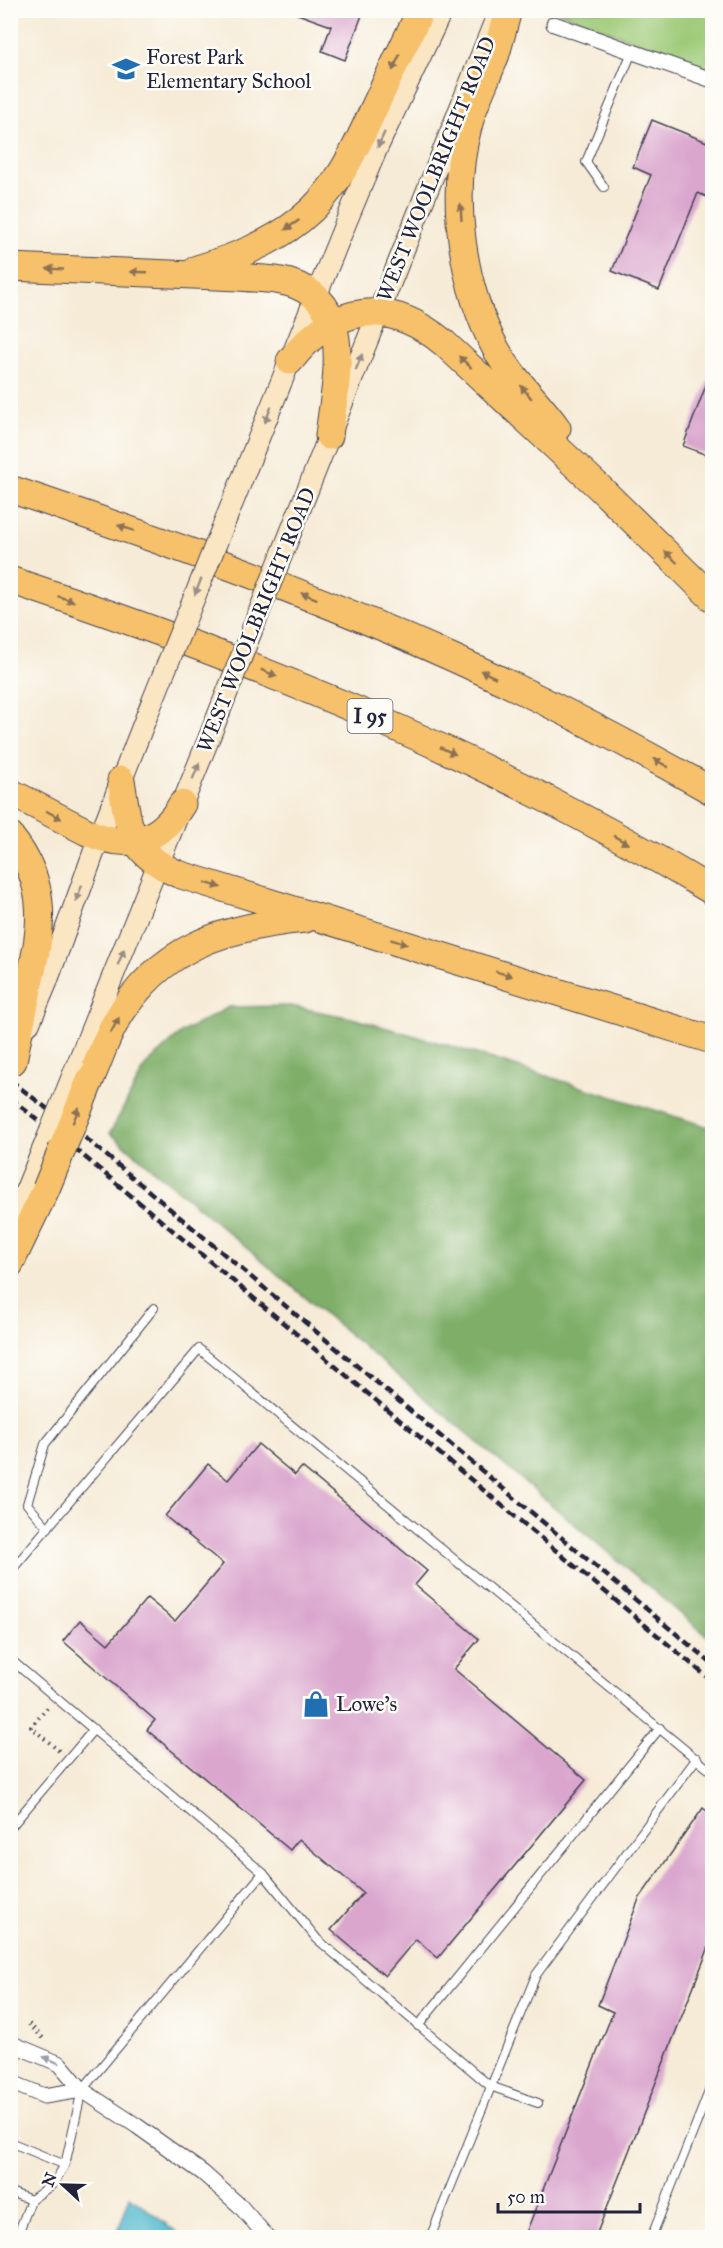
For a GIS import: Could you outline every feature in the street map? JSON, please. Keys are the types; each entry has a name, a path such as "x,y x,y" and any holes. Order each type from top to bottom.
{"highway":[{"path":"178,274 217,262 266,242 300,220 325,196 351,158 420,10"},
{"path":"508,10 496,54 468,125 463,147 460,206 468,280 496,350 516,379 553,422 600,488"},
{"path":"10,267 178,274 273,280 297,285 323,304 332,322 338,343 330,436"},
{"path":"290,361 310,337 332,322 352,315 378,314 406,318 430,332 600,488 712,598"},
{"path":"10,489 181,548 387,629 513,686 712,791"},
{"name":"I 95","path":"10,580 200,646 393,726 558,806 712,891"},
{"path":"121,780 129,830 135,842 159,864 184,876 712,1040"},
{"path":"10,792 99,838 123,842 144,840 175,817 182,804"},
{"path":"10,836 21,850 35,882 41,920 24,1024 12,1065"},
{"path":"10,1264 38,1184 83,1074 123,1011 147,981 178,955 209,938 269,922 319,918"}],"main road":[{"path":"24,1024 46,984 121,780 315,296 377,148 442,10"},
{"name":"WEST WOOLBRIGHT ROAD","path":"83,1074 182,804 500,10"},
{"path":"10,1229 38,1184"}],"street":[{"path":"554,24 712,80"},
{"path":"10,2043 60,2064 82,2090 203,2174 240,2206 268,2238"},
{"path":"10,2082 44,2096 82,2090"}],"lane":[{"path":"604,187 585,162 632,52"},
{"path":"48,1528 27,1504 45,1444 154,1308"},
{"path":"10,1572 199,1349 712,1772"},
{"path":"10,1659 263,1873 316,1939 418,2026 490,2086 537,2103"},
{"path":"418,2026 660,1728"},
{"path":"10,1828 94,1729"},
{"path":"430,2238 536,1975 697,1758"},
{"path":"10,2236 18,2234 31,2200 53,2184 65,2165 82,2090 263,1873"},
{"path":"651,2238 712,2084"},
{"path":"10,2142 65,2165"},
{"path":"10,2192 31,2200"}],"path":[{"path":"56,1697 31,1727 69,1759"},
{"path":"29,2024 46,2040"}],"green space":[{"path":"556,11 712,11 712,71"},
{"path":"291,1006 352,1018 451,1046 712,1128 712,1640 110,1133 146,1065 182,1032 229,1007"}],"water":[{"path":"130,2196 183,2237 116,2237"}],"building":[{"path":"293,10 364,10 345,60 322,51 331,26 292,12"},
{"path":"652,120 712,144 712,199 698,193 659,290 612,271 651,175 633,167"},
{"path":"712,372 712,457 683,446"},
{"name":"Lowe's","path":"258,1444 295,1475 302,1467 427,1571 415,1585 479,1639 454,1669 586,1780 438,1958 416,1939 385,1976 331,1930 363,1893 299,1839 290,1850 147,1730 155,1720 63,1641 80,1620 108,1644 147,1598 175,1621 223,1564 165,1516 208,1464 228,1480"},
{"path":"703,1808 712,1815 712,1939 595,2238 524,2238 613,2012 598,2005 639,1899"}],"railway":[{"path":"10,1080 88,1140 712,1664"},
{"path":"10,1098 80,1153 712,1681"}],"place":[{"name":"Forest Park Elementary School","path":"126,69"},
{"name":"Lowe's","path":"316,1704"}]}
